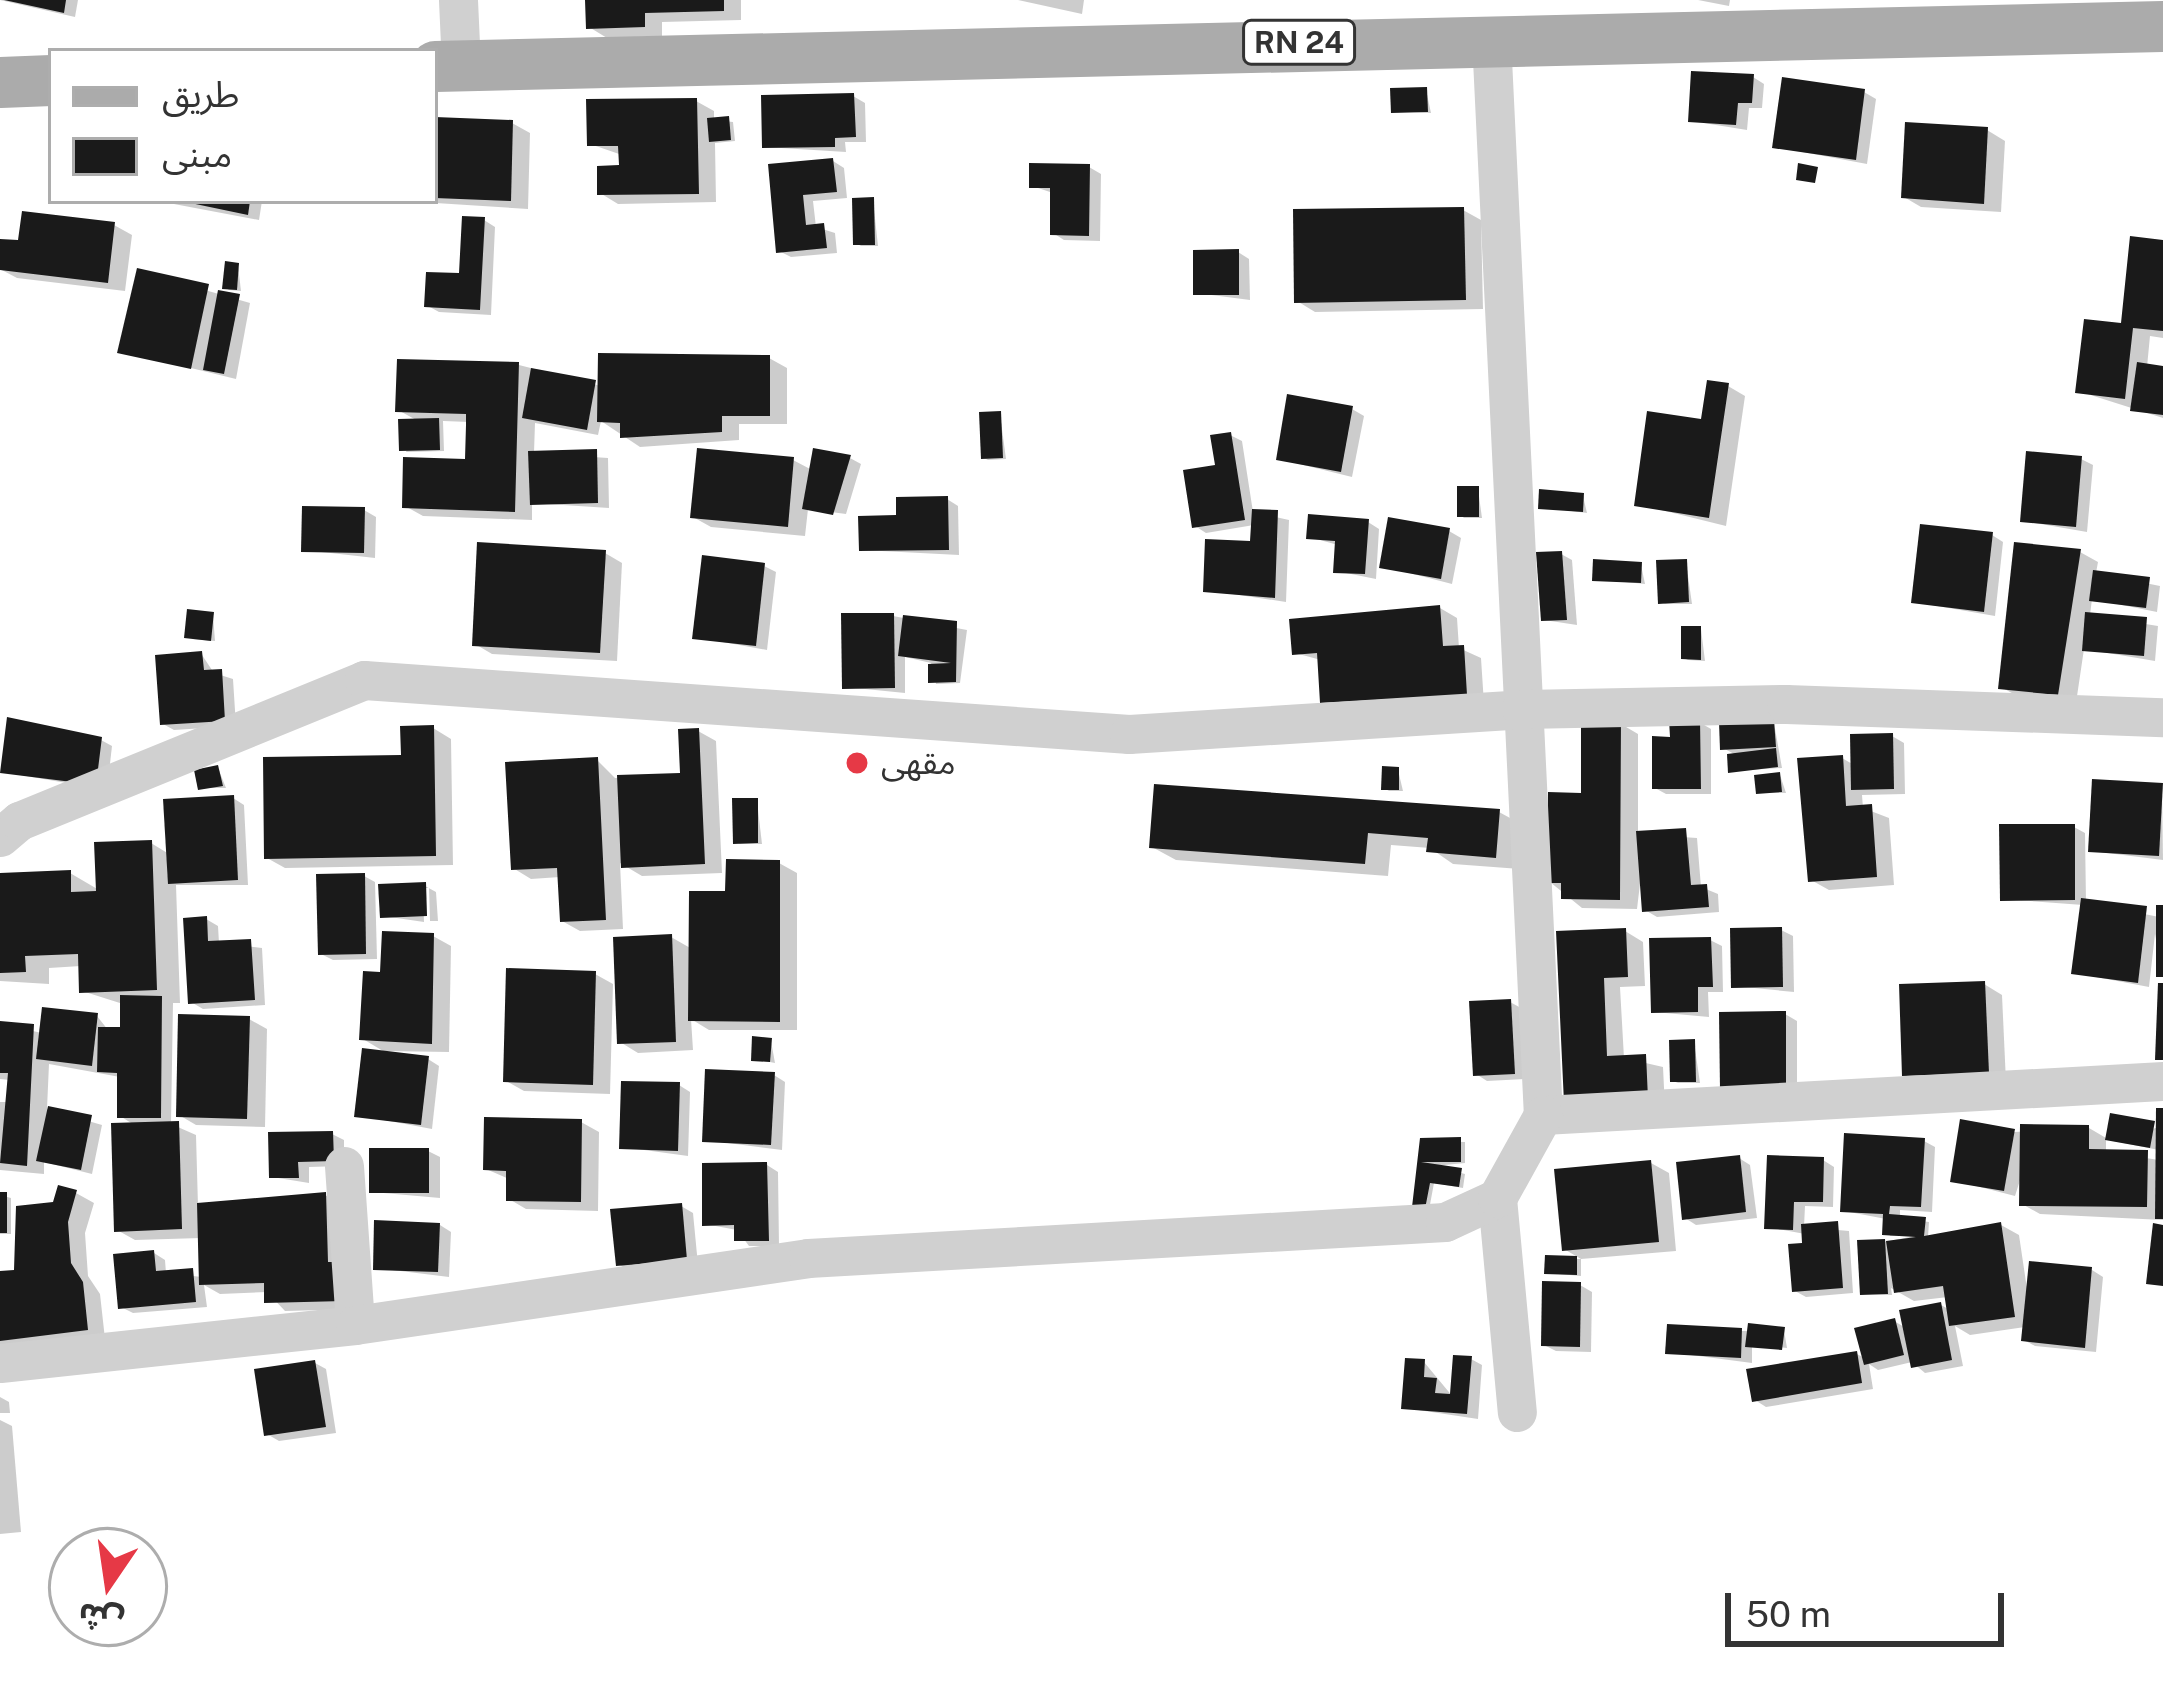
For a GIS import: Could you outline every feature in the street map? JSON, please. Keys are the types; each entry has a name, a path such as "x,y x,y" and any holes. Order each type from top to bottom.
{"main road":[{"name":"RN 24","path":"448,66 1491,38 2163,26"},
{"path":"0,82 48,80"}],"street":[{"path":"448,66 458,0"},
{"path":"1491,38 1543,1115 1497,1198 1517,1412"},
{"path":"0,837 19,820 364,680 1129,734 1521,710 1786,704 2163,717"},
{"path":"1543,1115 2163,1081"},
{"path":"344,1166 355,1325"},
{"path":"0,1363 355,1325 808,1258 1444,1222 1497,1198"}],"building":[{"path":"4,0 66,0 64,13"},
{"path":"585,0 724,0 724,11 645,13 645,27 586,29"},
{"path":"1691,71 1754,74 1752,103 1738,103 1736,125 1688,122"},
{"path":"1782,77 1865,89 1856,160 1772,148"},
{"path":"1427,87 1428,112 1391,113 1390,88"},
{"path":"854,93 856,137 835,138 835,147 762,148 761,95"},
{"path":"697,98 699,194 597,195 597,166 619,165 618,146 587,146 586,99"},
{"path":"729,116 731,140 709,142 707,118"},
{"path":"438,117 513,120 511,201 438,198"},
{"path":"1905,122 1988,127 1984,204 1901,198"},
{"path":"833,158 837,192 803,195 806,225 824,223 827,248 776,253 768,164"},
{"path":"1029,163 1090,164 1089,236 1050,235 1050,188 1029,188"},
{"path":"1798,163 1818,167 1815,183 1796,180"},
{"path":"874,197 875,245 853,245 852,198"},
{"path":"195,204 250,204 248,215"},
{"path":"1464,207 1466,300 1294,303 1293,209"},
{"path":"22,211 115,222 108,283 0,270 0,239 18,240"},
{"path":"462,216 485,217 480,310 424,307 426,272 459,273"},
{"path":"2130,236 2163,240 2163,331 2133,328 2125,399 2075,393 2084,319 2121,323"},
{"path":"1239,249 1239,295 1193,295 1193,250"},
{"path":"225,261 239,263 237,290 222,289"},
{"path":"137,268 209,284 191,369 117,353"},
{"path":"218,290 240,294 224,374 203,370"},
{"path":"598,353 770,355 770,416 722,416 722,432 620,438 620,423 597,422"},
{"path":"397,359 519,362 515,512 402,508 403,457 465,459 466,414 395,412"},
{"path":"2137,362 2163,366 2163,415 2130,411"},
{"path":"531,368 596,380 587,430 522,418"},
{"path":"1707,380 1729,383 1709,518 1634,506 1647,411 1701,419"},
{"path":"1287,394 1353,406 1341,472 1276,460"},
{"path":"1001,411 1003,458 981,459 979,412"},
{"path":"439,418 440,450 399,451 398,419"},
{"path":"1231,432 1245,520 1192,528 1183,470 1215,465 1210,435"},
{"path":"697,448 794,457 788,527 690,518"},
{"path":"813,448 851,455 833,515 802,509"},
{"path":"597,449 598,503 530,505 528,451"},
{"path":"2026,451 2082,456 2076,527 2020,522"},
{"path":"1457,486 1479,486 1479,517 1457,517"},
{"path":"1539,489 1584,493 1583,512 1538,509"},
{"path":"948,496 949,550 859,551 858,516 896,515 896,497"},
{"path":"302,506 365,507 364,553 301,552"},
{"path":"1252,509 1278,510 1275,598 1203,592 1205,539 1250,541"},
{"path":"1308,514 1369,519 1365,574 1333,573 1335,541 1306,539"},
{"path":"1388,517 1450,528 1441,579 1379,568"},
{"path":"1920,524 1993,532 1984,612 1911,603"},
{"path":"477,542 606,550 600,653 472,646"},
{"path":"2014,542 2081,549 2058,695 1998,689"},
{"path":"1562,551 1567,620 1541,621 1536,552"},
{"path":"702,555 765,563 756,646 692,639"},
{"path":"1593,559 1642,562 1641,583 1592,581"},
{"path":"1687,559 1689,602 1658,604 1656,560"},
{"path":"2093,570 2150,577 2146,608 2089,601"},
{"path":"1440,605 1443,646 1464,645 1467,695 1320,703 1317,653 1292,655 1289,619"},
{"path":"187,609 214,612 211,641 184,638"},
{"path":"2085,612 2147,617 2144,656 2082,651"},
{"path":"841,613 894,613 895,688 842,689"},
{"path":"903,615 957,621 956,682 928,683 928,664 951,663 898,656"},
{"path":"1681,626 1701,626 1701,660 1681,659"},
{"path":"202,651 204,670 222,669 225,721 160,725 155,655"},
{"path":"7,717 102,737 96,785 0,773"},
{"path":"1700,719 1701,789 1652,789 1652,736 1670,737 1669,720"},
{"path":"1774,720 1776,747 1720,750 1719,722"},
{"path":"1581,721 1621,721 1620,900 1561,899 1561,883 1547,883 1548,792 1581,793"},
{"path":"434,725 436,856 264,859 263,757 401,755 400,726"},
{"path":"699,728 705,864 621,868 617,775 680,773 678,729"},
{"path":"1893,733 1894,789 1851,790 1850,734"},
{"path":"1776,748 1778,767 1728,773 1727,754"},
{"path":"1843,755 1846,806 1872,804 1877,877 1808,882 1797,758"},
{"path":"598,757 606,920 560,922 557,868 511,870 505,762"},
{"path":"218,765 223,786 198,790 194,770"},
{"path":"1382,766 1399,767 1399,790 1381,790"},
{"path":"1780,772 1782,792 1756,794 1754,775"},
{"path":"2092,779 2163,783 2159,856 2088,852"},
{"path":"1154,784 1500,809 1496,858 1426,852 1428,838 1368,833 1365,864 1149,848"},
{"path":"234,795 238,880 168,884 163,799"},
{"path":"732,798 758,798 758,843 733,844"},
{"path":"1999,824 2075,824 2075,900 2000,901"},
{"path":"1686,828 1691,885 1707,884 1709,907 1642,912 1636,831"},
{"path":"152,840 157,990 79,993 78,954 25,956 26,972 0,973 0,873 71,870 71,892 96,891 94,842"},
{"path":"726,859 780,860 780,1022 688,1021 689,891 725,891"},
{"path":"365,873 366,954 318,955 316,874"},
{"path":"426,882 427,916 380,918 378,884"},
{"path":"2081,898 2147,906 2138,983 2071,974"},
{"path":"2156,905 2163,905 2163,977 2156,977"},
{"path":"207,916 208,941 251,939 255,1000 188,1004 183,918"},
{"path":"1782,927 1783,987 1731,988 1730,928"},
{"path":"1626,928 1628,977 1604,978 1607,1056 1646,1054 1648,1099 1564,1103 1556,931"},
{"path":"382,931 434,933 432,1044 359,1040 363,971 380,972"},
{"path":"672,934 676,1042 617,1044 613,937"},
{"path":"1711,937 1713,987 1698,987 1698,1012 1651,1013 1649,938"},
{"path":"506,968 596,971 593,1085 503,1082"},
{"path":"1985,981 1989,1073 1902,1076 1899,984"},
{"path":"2158,983 2163,983 2163,1060 2155,1060"},
{"path":"120,995 162,996 161,1118 117,1118 117,1073 97,1072 98,1027 120,1027"},
{"path":"1511,999 1515,1074 1473,1076 1469,1001"},
{"path":"42,1007 98,1013 92,1066 36,1059"},
{"path":"1786,1011 1786,1088 1720,1089 1719,1012"},
{"path":"178,1014 250,1016 247,1119 176,1117"},
{"path":"0,1021 34,1024 27,1166 0,1163 8,1073 0,1073"},
{"path":"752,1036 772,1038 770,1062 751,1061"},
{"path":"1695,1039 1696,1082 1670,1082 1669,1040"},
{"path":"362,1048 429,1056 421,1125 354,1117"},
{"path":"705,1069 775,1072 771,1145 702,1142"},
{"path":"621,1081 680,1082 678,1151 619,1149"},
{"path":"48,1106 92,1115 81,1170 36,1161"},
{"path":"2156,1108 2163,1108 2163,1219 2155,1219"},
{"path":"2110,1113 2155,1121 2150,1148 2105,1140"},
{"path":"484,1117 582,1119 581,1202 506,1201 506,1171 483,1170"},
{"path":"1960,1119 2015,1129 2004,1191 1950,1182"},
{"path":"179,1121 182,1229 114,1232 111,1123"},
{"path":"2020,1124 2089,1125 2089,1149 2148,1150 2147,1207 2019,1206"},
{"path":"333,1131 334,1161 298,1162 299,1178 269,1178 268,1132"},
{"path":"1844,1133 1925,1138 1921,1207 1890,1206 1889,1214 1926,1217 1924,1236 2001,1222 2015,1317 1949,1326 1943,1286 1894,1293 1886,1241 1916,1237 1882,1235 1883,1214 1840,1212"},
{"path":"1461,1137 1461,1162 1421,1162 1462,1168 1459,1187 1430,1183 1425,1209 1412,1207 1420,1138"},
{"path":"369,1148 429,1148 429,1193 369,1193"},
{"path":"1740,1155 1746,1212 1682,1220 1676,1162"},
{"path":"1767,1155 1824,1157 1823,1202 1794,1202 1793,1230 1764,1229"},
{"path":"1651,1160 1659,1242 1562,1251 1554,1169"},
{"path":"767,1162 769,1241 734,1241 734,1225 702,1226 702,1163"},
{"path":"58,1185 77,1190 68,1222 71,1263 83,1282 88,1330 0,1341 0,1271 14,1270 16,1206 53,1202"},
{"path":"0,1192 7,1192 7,1233 0,1233"},
{"path":"326,1192 328,1262 344,1262 344,1301 264,1303 264,1283 199,1285 197,1203"},
{"path":"682,1203 687,1260 616,1266 610,1209"},
{"path":"374,1220 440,1223 438,1272 373,1270"},
{"path":"1838,1221 1843,1288 1792,1292 1788,1244 1802,1243 1801,1224"},
{"path":"2153,1223 2163,1225 2163,1286 2146,1284"},
{"path":"1885,1239 1888,1294 1860,1295 1857,1240"},
{"path":"154,1250 156,1271 193,1268 196,1302 118,1309 113,1254"},
{"path":"1545,1255 1577,1256 1577,1275 1544,1274"},
{"path":"2029,1261 2092,1267 2085,1348 2021,1341"},
{"path":"1542,1281 1581,1282 1580,1347 1541,1346"},
{"path":"1941,1302 1952,1360 1911,1368 1899,1310"},
{"path":"1895,1318 1904,1355 1864,1365 1854,1328"},
{"path":"1748,1323 1785,1327 1782,1350 1745,1347"},
{"path":"1667,1324 1742,1328 1741,1358 1665,1354"},
{"path":"1857,1351 1862,1383 1752,1402 1746,1369"},
{"path":"1453,1355 1472,1356 1467,1414 1401,1409 1405,1358 1425,1359 1424,1377 1437,1378 1435,1393 1450,1394"},
{"path":"315,1360 326,1427 264,1436 254,1369"}],"place":[{"name":"مقهى","path":"857,763"}]}
